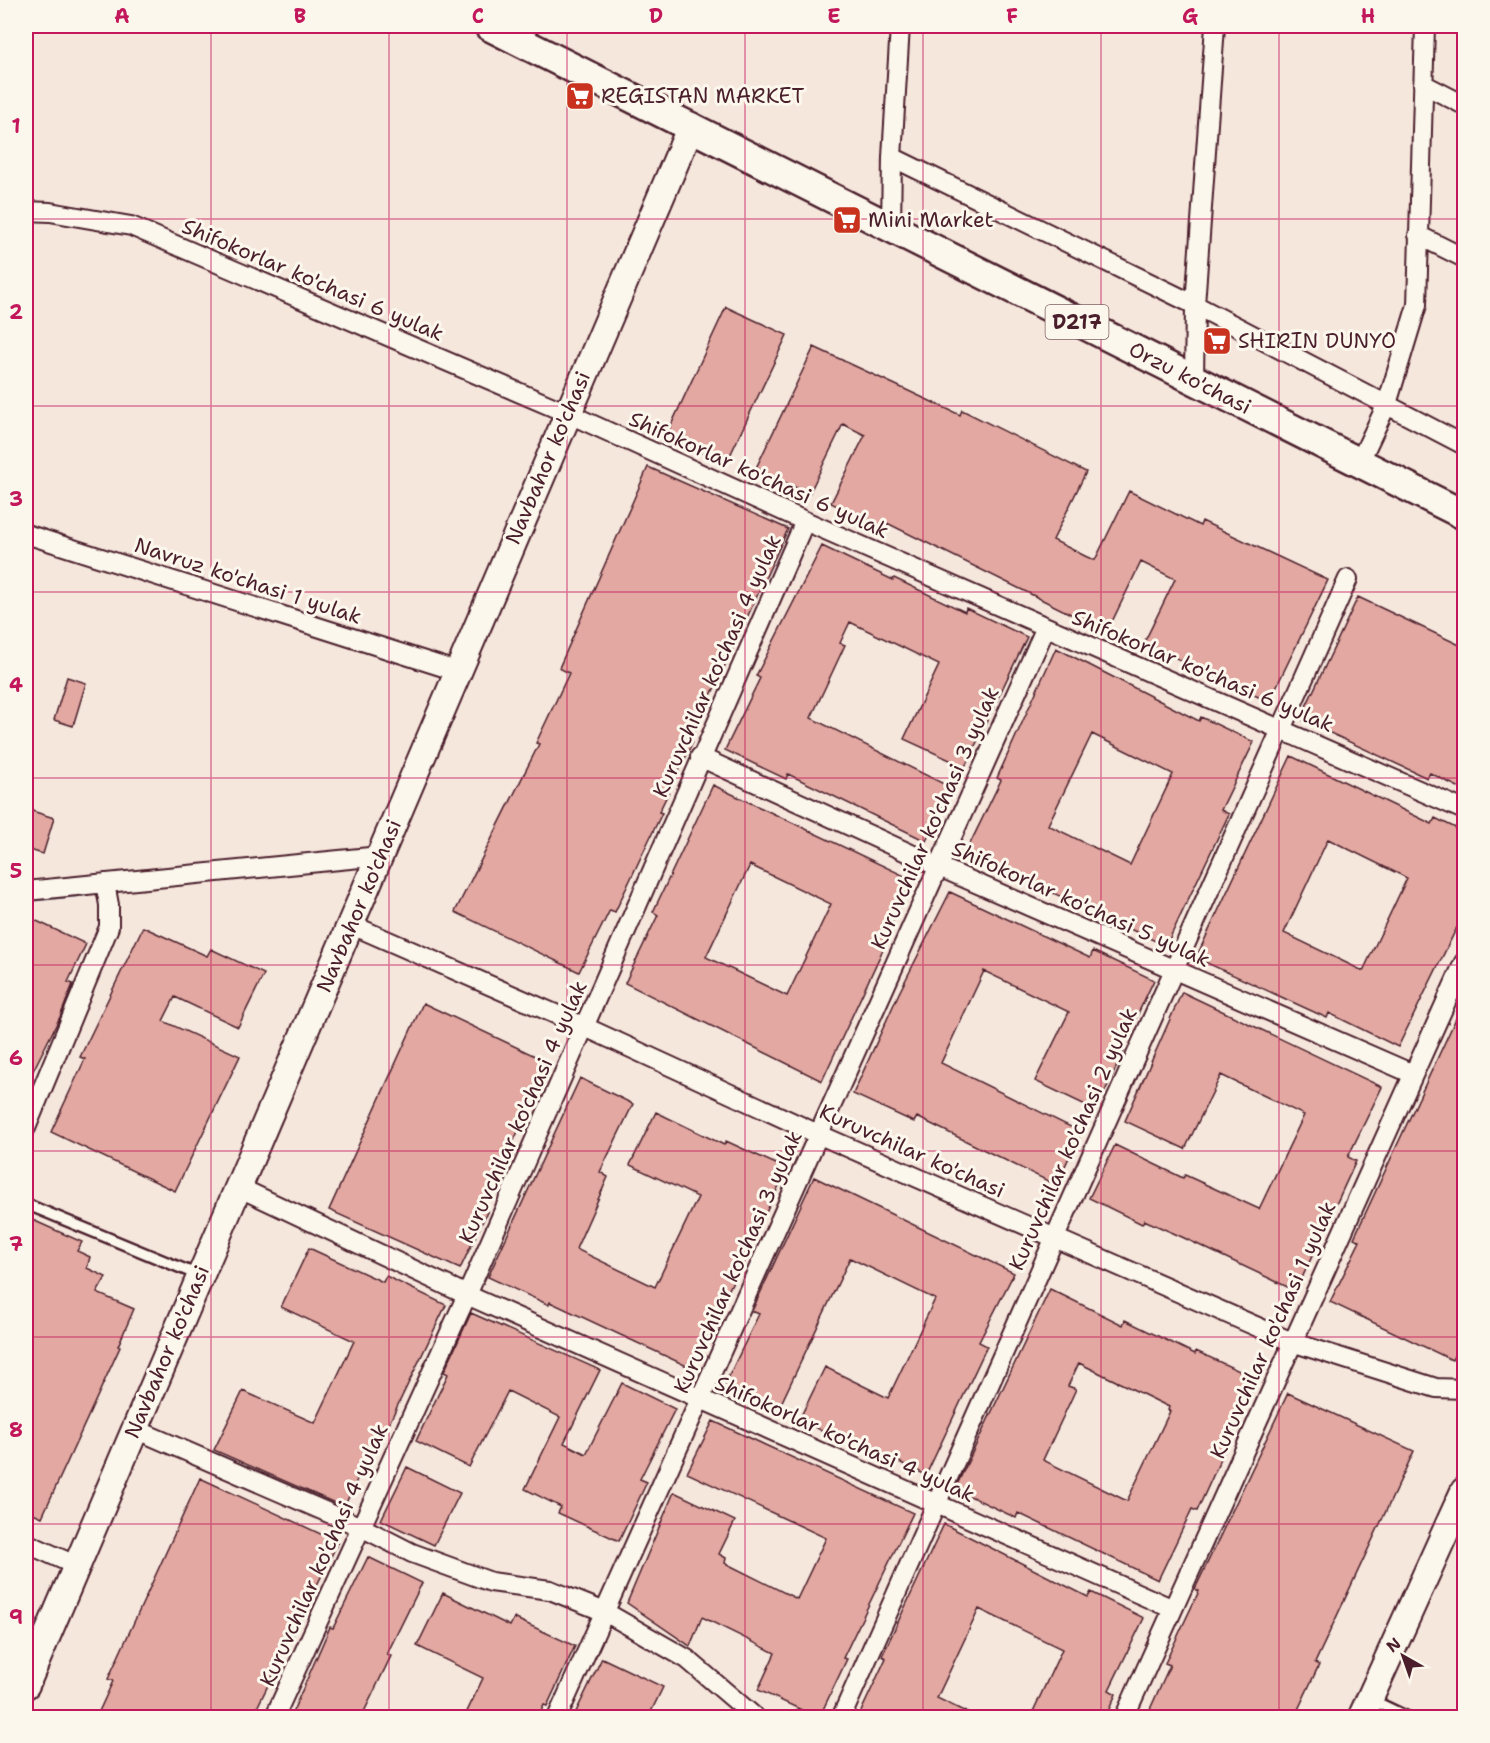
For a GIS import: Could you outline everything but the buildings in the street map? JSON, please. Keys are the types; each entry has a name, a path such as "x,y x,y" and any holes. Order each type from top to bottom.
{"main road":[{"name":"D217","path":"489,26 691,126"},
{"name":"Orzu ko'chasi","path":"691,126 1464,515"},
{"name":"Navbahor ko'chasi","path":"26,1685 352,925 456,671 691,126"},
{"path":"1366,1708 1464,1491"}],"street":[{"path":"891,228 892,157 900,26"},
{"path":"1194,380 1195,305 1215,26"},
{"path":"1359,463 1387,405 1417,304 1425,26"},
{"path":"1423,84 1464,105"},
{"path":"892,157 1195,305 1464,445"},
{"name":"Shifokorlar ko'chasi 6 yulak","path":"26,211 50,212 131,226 567,413 805,521 1464,810"},
{"path":"1418,235 1464,258"},
{"name":"Kuruvchilar ko'chasi 4 yulak","path":"274,1718 467,1294 805,521"},
{"name":"Navruz ko'chasi 1 yulak","path":"26,534 456,671"},
{"name":"Kuruvchilar ko'chasi 2 yulak","path":"841,1718 934,1504 1283,729 1348,579"},
{"name":"Kuruvchilar ko'chasi 3 yulak","path":"557,1718 1046,627"},
{"name":"Shifokorlar ko'chasi 5 yulak","path":"700,757 937,866 1413,1074"},
{"path":"26,891 107,893 380,856"},
{"path":"26,1128 109,927 107,893"},
{"name":"Kuruvchilar ko'chasi","path":"352,925 585,1027 819,1135 1292,1342 1436,1388 1464,1389"},
{"name":"Kuruvchilar ko'chasi 1 yulak","path":"1124,1718 1464,962"},
{"name":"Shifokorlar ko'chasi 4 yulak","path":"238,1187 701,1400 1173,1609"},
{"path":"135,1429 361,1527 412,1553 491,1582 550,1590 605,1612 687,1659 756,1718"},
{"path":"26,1543 77,1566"}],"lane":[{"path":"26,1204 102,1233 200,1275"},
{"path":"1366,1708 1410,1718"}],"waterway":[{"path":"26,900 87,894"}],"place":[{"name":"REGISTAN MARKET","path":"580,96"},
{"name":"Mini Market","path":"847,220"},
{"name":"SHIRIN DUNYO","path":"1217,341"}]}
